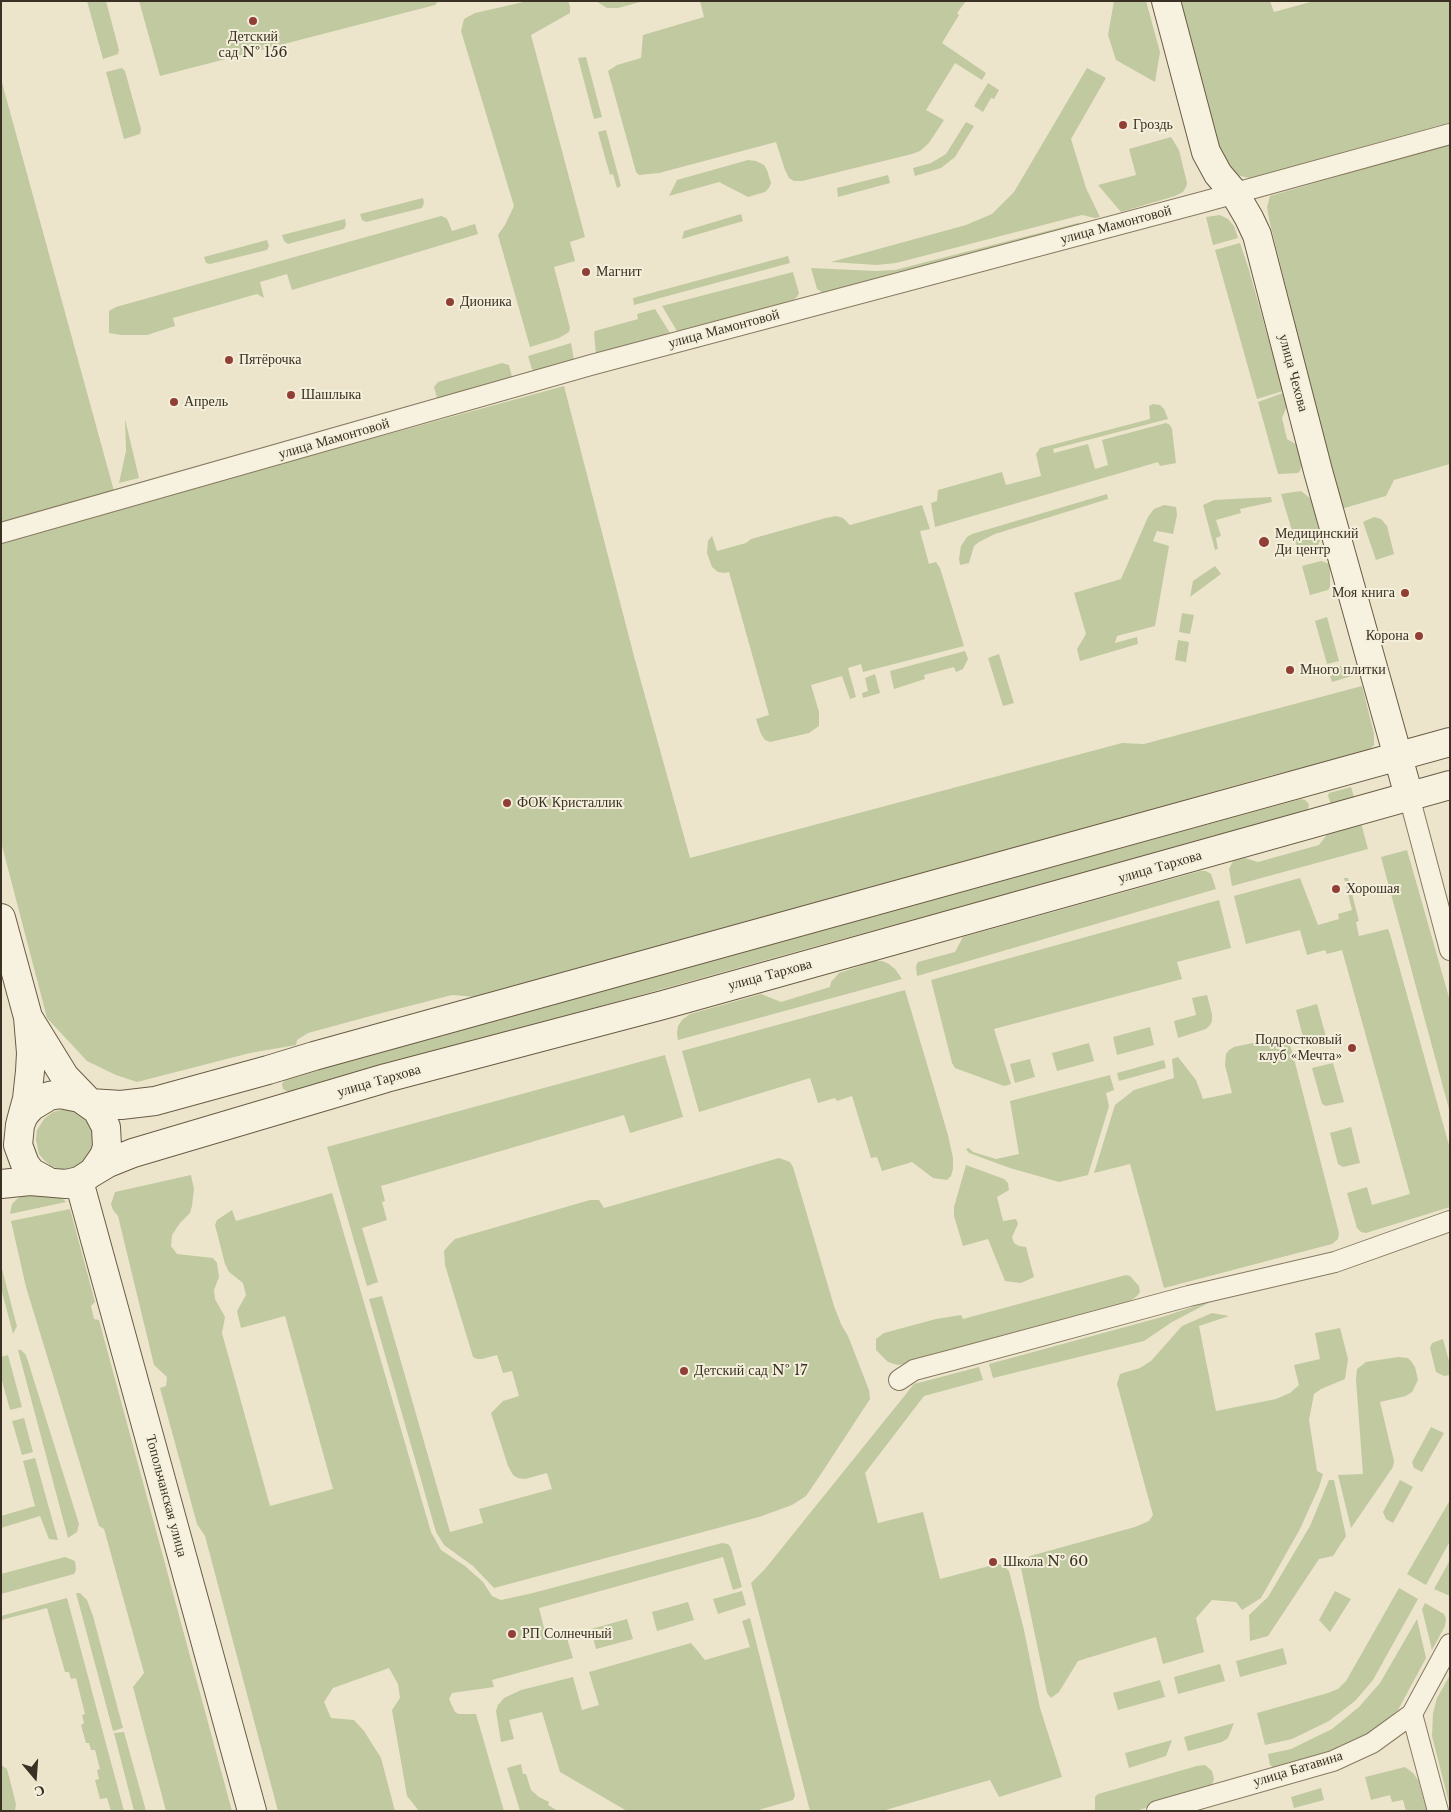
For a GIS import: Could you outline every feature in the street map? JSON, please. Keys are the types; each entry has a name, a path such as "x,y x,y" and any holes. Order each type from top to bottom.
{"main road":[{"name":"улица Чехова","path":"1166,1 1206,152 1218,174 1235,194 1257,235 1318,471 1409,796"},
{"path":"1,1151 13,1137 31,1107 49,1096 70,1095 90,1103 121,1105 154,1102 1450,742"},
{"path":"1316,778 1328,820"},
{"name":"улица Тархова","path":"86,1177 108,1163 133,1153 441,1063 662,1005 1450,785"},
{"path":"1,918 28,1017 31,1053 27,1100 17,1134 18,1145 25,1164 35,1175 49,1182"},
{"path":"1,1184 30,1181 66,1184 86,1177 104,1156 107,1137 102,1118 65,1077 28,1017"},
{"path":"268,1070 279,1110"},
{"name":"Топольчанская улица","path":"86,1177 252,1811"}],"street":[{"name":"улица Мамонтовой","path":"1,533 591,365 1235,194 1450,134"},
{"path":"1409,796 1450,950"},
{"path":"899,1380 914,1370 1189,1296 1335,1262 1450,1221"},
{"name":"улица Батавина","path":"1157,1811 1333,1761 1372,1743 1412,1714 1450,1644"},
{"path":"1412,1714 1438,1811"}],"green space":[{"path":"87,1 106,1 119,50 118,54 103,59"},
{"path":"139,1 438,1 435,5 160,76"},
{"path":"528,1 568,1 570,6 570,13 531,35 585,237 570,242 575,261 554,267 570,328 569,332 559,338 530,347 498,235 514,206 461,31 464,19 475,13"},
{"path":"596,1 644,1 618,8 607,8"},
{"path":"700,1 966,1 957,13 959,15 942,43 986,73 982,80 955,63 926,110 944,120 929,143 920,151 912,154 802,181 794,181 789,178 785,170 776,142 659,173 639,175 636,172 608,71 617,65 641,58 643,35 704,17"},
{"path":"1114,1 1146,1 1160,52 1155,82 1116,60 1108,35"},
{"path":"1177,1 1270,1 1274,12 1314,1 1450,1 1450,127 1262,178 1249,178 1232,174 1224,165"},
{"path":"586,57 602,117 594,119 578,58"},
{"path":"122,68 125,71 141,129 140,134 124,139 106,72"},
{"path":"1087,68 1106,78 1071,139 1086,188 1100,217 1095,218 1082,215 896,263 877,265 831,262 966,225 992,214 1014,192"},
{"path":"1,79 114,491 1,522"},
{"path":"988,83 999,90 994,99 991,98 983,112 974,106"},
{"path":"966,122 974,126 955,157 941,168 915,176 913,168 931,163 946,154"},
{"path":"606,130 621,186 617,188 613,174 610,175 598,132"},
{"path":"1171,137 1179,150 1187,183 1183,192 1121,212 1098,185 1136,175 1129,149"},
{"path":"1450,144 1450,464 1394,480 1386,496 1341,509 1269,219 1267,207 1270,196"},
{"path":"748,160 764,165 767,170 771,183 765,192 748,197 719,182 669,196 677,180"},
{"path":"888,175 890,183 838,197 837,188"},
{"path":"423,198 422,208 366,222 362,220 360,214"},
{"path":"741,214 743,221 682,239 684,231"},
{"path":"1220,215 1228,219 1234,226 1238,238 1213,245 1206,217"},
{"path":"441,216 446,218 452,231 475,224 478,234 292,290 287,274 260,282 264,298 257,294 173,318 175,326 147,335 109,333 109,311 116,307"},
{"path":"345,219 346,225 344,229 288,244 284,241 282,235"},
{"path":"1078,223 1089,224 825,294 817,289 811,268 895,270"},
{"path":"267,240 269,246 267,250 210,264 206,263 204,257"},
{"path":"1240,243 1283,391 1257,399 1215,250"},
{"path":"788,256 790,263 634,305 633,298"},
{"path":"793,272 799,293 792,301 677,331 662,306"},
{"path":"655,309 670,333 596,354 595,331 638,319 637,314"},
{"path":"571,343 574,360 534,371 532,369 528,356"},
{"path":"502,363 509,365 512,377 439,401 437,398 434,387 438,382"},
{"path":"564,386 635,660 690,858 1122,743 1144,744 1362,686 1374,734 1374,745 1367,752 1269,776 709,935 477,997 452,995 308,1033 297,1040 296,1045 250,1053 137,1082 116,1075 87,1061 47,1018 1,842 1,539"},
{"path":"1283,393 1287,406 1282,418 1287,439 1299,446 1303,461 1298,473 1278,474 1258,402"},
{"path":"1153,404 1160,405 1164,409 1168,419 1053,449 1054,453 1088,444 1095,469 1108,465 1102,440 1166,423 1172,429 1176,463 1160,466 1158,462 935,527 931,503 937,501 938,490 1002,472 1006,485 1041,476 1036,454 1040,448 1150,419 1149,406"},
{"path":"125,419 139,478 119,483 126,451"},
{"path":"1301,491 1311,499 1321,539 1317,547 1299,554 1281,494"},
{"path":"1107,494 1108,499 995,534 974,546 969,563 960,565 961,546 967,537 972,534"},
{"path":"1271,497 1272,502 1240,509 1241,513 1216,520 1221,536 1216,538 1218,549 1215,550 1203,505 1214,500"},
{"path":"922,505 930,529 920,531 929,564 936,562 940,568 964,646 863,672 861,664 848,668 856,697 850,699 842,676 811,685 819,712 819,726 809,733 770,742 765,740 756,719 769,715 729,572 718,572 712,567 707,553 708,541 712,536 717,551 746,543 751,539 826,518 836,516 843,518 850,525"},
{"path":"1164,505 1176,507 1177,515 1173,534 1157,531 1153,541 1169,546 1155,626 1117,636 1115,643 1137,637 1138,644 1080,661 1077,649 1086,634 1074,593 1121,579 1148,517 1154,509"},
{"path":"1374,517 1381,519 1387,526 1394,554 1376,560 1363,522"},
{"path":"1321,561 1330,564 1330,587 1328,590 1310,595 1302,566"},
{"path":"1215,566 1221,574 1190,597 1193,581"},
{"path":"1182,613 1194,615 1190,634 1179,632"},
{"path":"1327,617 1339,661 1327,664 1315,621"},
{"path":"1178,640 1189,642 1186,662 1175,660"},
{"path":"965,651 968,659 963,669 956,672 954,667 924,675 925,679 894,689 890,671"},
{"path":"999,654 1014,703 1003,706 988,658"},
{"path":"1341,666 1344,672 1356,669 1356,672 1352,676 1332,682 1328,670"},
{"path":"875,674 880,693 863,698 862,693 868,691 865,678"},
{"path":"1351,787 1355,800 1334,806 1331,804 1328,796 1329,793"},
{"path":"1301,799 1309,804 1308,810 1302,814 802,950 290,1093 283,1089 282,1084 285,1079 303,1072"},
{"path":"1361,823 1368,849 1232,886 1229,869 1233,861 1245,858 1258,862 1319,845 1329,832"},
{"path":"1407,850 1450,1001 1450,1113 1381,857"},
{"path":"1200,871 1206,871 1211,874 1216,889 917,976 916,966 918,962 955,952 963,937"},
{"path":"1300,878 1318,925 1339,919 1338,914 1352,910 1344,878 1348,878 1359,921 1356,922 1359,936 1388,929 1450,1149 1450,1207 1366,1233 1361,1232 1357,1228 1347,1193 1367,1187 1372,1205 1410,1194 1342,950 1327,954 1325,950 1307,955 1300,930 1246,944 1234,896"},
{"path":"1219,900 1231,948 1177,962 1182,979 994,1029 1011,1084 1004,1086 955,1068 952,1063 931,980"},
{"path":"875,961 889,964 902,979 678,1040 678,1026 690,1014 761,994 781,1002 830,987 831,982 839,973"},
{"path":"905,990 948,1135 953,1158 953,1169 951,1176 947,1180 933,1178 912,1162 882,1171 877,1157 871,1158 852,1096 837,1101 835,1098 818,1103 810,1078 699,1112 682,1051"},
{"path":"1207,995 1212,1014 1210,1025 1206,1029 1178,1038 1174,1021 1196,1015 1192,998"},
{"path":"1317,1004 1327,1040 1309,1045 1304,1041 1296,1010"},
{"path":"1150,1027 1154,1045 1117,1055 1113,1037"},
{"path":"1281,1038 1289,1043 1292,1051 1339,1233 1338,1239 1332,1244 1164,1288 1130,1164 1094,1173 1115,1105 1134,1090 1174,1078 1172,1059 1178,1057 1196,1080 1203,1099 1232,1093 1225,1065 1226,1054 1229,1050 1234,1047"},
{"path":"1089,1043 1094,1061 1057,1071 1052,1053"},
{"path":"665,1055 683,1117 630,1133 624,1115 381,1186 385,1201 382,1202 387,1220 362,1228 378,1282 367,1286 327,1147"},
{"path":"1030,1059 1035,1077 1015,1083 1010,1064"},
{"path":"1164,1060 1166,1068 1119,1081 1117,1073"},
{"path":"1333,1063 1344,1102 1326,1106 1322,1104 1312,1068"},
{"path":"1110,1075 1114,1090 1106,1093 1109,1106 1088,1175 1059,1182 1010,1168 969,1153 966,1149 969,1148 973,1152 996,1159 1019,1154 1010,1101"},
{"path":"64,1109 75,1110 93,1124 95,1151 78,1168 67,1170 52,1167 44,1160 39,1154 36,1140 37,1130 44,1119 53,1112"},
{"path":"1351,1127 1360,1163 1343,1167 1338,1164 1330,1133"},
{"path":"779,1158 790,1162 793,1167 834,1306 869,1390 870,1399 819,1477 806,1496 792,1505 759,1517 494,1588 473,1566 444,1545 436,1532 369,1299 382,1296 450,1532 483,1523 479,1509 552,1489 547,1473 525,1479 518,1478 513,1475 508,1466 491,1413 503,1401 519,1396 512,1371 503,1373 497,1355 482,1359 473,1357 445,1265 444,1251 455,1239 590,1200 599,1200 604,1208"},
{"path":"966,1165 1004,1179 1008,1183 1009,1190 997,1197 1003,1221 1016,1219 1018,1224 1012,1237 1014,1243 1026,1247 1034,1277 1021,1283 1005,1281 988,1239 963,1246 954,1216 954,1207"},
{"path":"191,1175 194,1189 192,1206 190,1213 172,1235 171,1246 177,1254 213,1258 217,1263 219,1277 214,1290 215,1299 225,1317 222,1333 270,1506 333,1489 285,1316 241,1328 237,1311 246,1295 243,1283 229,1272 225,1264 215,1225 217,1220 232,1210 236,1221 332,1193 431,1532 441,1550 465,1566 483,1582 492,1596 501,1600 533,1593 722,1543 728,1544 731,1548 742,1587 733,1590 723,1557 539,1608 547,1640 566,1635 573,1658 492,1680 494,1687 452,1693 449,1699 455,1712 459,1714 476,1714 504,1811 419,1811 407,1796 392,1710 400,1698 398,1684 389,1668 333,1688 324,1702 331,1718 354,1720 364,1731 381,1758 395,1811 278,1811 205,1536 197,1524 160,1388 166,1386 167,1377 154,1365 118,1216 111,1204 115,1192"},
{"path":"34,1193 55,1195 66,1202 10,1214 12,1204 17,1199 23,1195"},
{"path":"70,1209 95,1302 91,1306 94,1319 99,1320 232,1811 166,1811 133,1687 144,1673 104,1529 99,1526 26,1287 11,1221"},
{"path":"1,1265 17,1326 13,1334 1,1288"},
{"path":"1126,1275 1130,1276 1139,1286 1140,1292 1129,1302 909,1363 898,1365 888,1362 876,1350 876,1339 884,1333 936,1319 961,1315 963,1319"},
{"path":"1214,1300 1172,1322 1144,1341 993,1378 989,1364 1162,1317"},
{"path":"1212,1313 1229,1316 1199,1326 1216,1411 1276,1399 1290,1393 1299,1385 1294,1365 1320,1359 1315,1333 1340,1328 1348,1359 1345,1379 1314,1394 1309,1420 1317,1471 1323,1474 1319,1487 1300,1529 1261,1598 1242,1610 1236,1602 1212,1600 1196,1618 1204,1652 1163,1664 1156,1637 1078,1661 1059,1692 1051,1698 1047,1693 1021,1568 1022,1562 1030,1556 1135,1527 1149,1521 1153,1515 1117,1384 1120,1374 1140,1368 1151,1361 1182,1326"},
{"path":"1443,1339 1450,1365 1450,1375 1444,1376 1436,1372 1430,1348 1432,1343"},
{"path":"18,1350 21,1350 26,1355 79,1524 77,1532 68,1538"},
{"path":"8,1355 22,1407 10,1410 1,1377 1,1357"},
{"path":"1398,1357 1408,1358 1411,1361 1415,1367 1418,1380 1412,1392 1406,1396 1380,1402 1394,1461 1393,1467 1351,1528 1338,1475 1363,1474 1356,1380 1357,1369 1366,1362"},
{"path":"979,1367 983,1380 924,1396 865,1473 878,1523 923,1512 940,1579 997,1564 1003,1565 1009,1571 1024,1630 1040,1708 1062,1777 999,1797 990,1780 882,1811 810,1811 751,1583 765,1569 914,1384"},
{"path":"24,1418 33,1452 22,1455 12,1421"},
{"path":"1431,1427 1444,1433 1422,1472 1414,1468 1412,1462"},
{"path":"35,1458 58,1540 49,1539 40,1516 1,1528 1,1516 35,1506 23,1461"},
{"path":"1329,1480 1334,1480 1346,1536 1333,1556 1319,1559 1268,1636 1250,1641 1249,1615 1268,1597 1310,1526"},
{"path":"1400,1480 1413,1487 1393,1523 1386,1519 1383,1512"},
{"path":"1450,1500 1450,1541 1426,1585 1407,1574"},
{"path":"65,1557 75,1561 76,1570 74,1574 1,1594 1,1574"},
{"path":"1450,1560 1450,1596 1434,1589"},
{"path":"1399,1588 1418,1599 1373,1680 1355,1701 1329,1721 1292,1739 1265,1745 1257,1713 1338,1689 1346,1681"},
{"path":"742,1591 746,1605 718,1614 713,1599"},
{"path":"1335,1591 1351,1599 1330,1632 1319,1620"},
{"path":"76,1593 80,1593 87,1600 93,1616 123,1728 113,1731"},
{"path":"67,1598 124,1811 111,1811 107,1798 100,1799 95,1780 99,1779 97,1770 100,1769 95,1750 91,1750 89,1743 86,1743 81,1725 84,1723 82,1715 85,1714 76,1678 71,1679 69,1672 65,1672 47,1608 1,1620 1,1616"},
{"path":"688,1602 694,1620 657,1631 652,1612"},
{"path":"1425,1603 1444,1614 1446,1619 1445,1626 1432,1650 1422,1609"},
{"path":"750,1618 795,1795 793,1800 755,1811 627,1811 560,1772 542,1712 509,1720 514,1739 501,1742 496,1711 504,1698 521,1690 573,1677 582,1710 599,1705 589,1672 691,1643 705,1660 750,1647 742,1621"},
{"path":"627,1619 633,1639 596,1649 591,1629"},
{"path":"1417,1619 1426,1658 1398,1710 1353,1744 1277,1770 1270,1765 1268,1754 1291,1749 1332,1729 1359,1707 1380,1683"},
{"path":"1283,1648 1287,1664 1240,1677 1236,1661"},
{"path":"1220,1664 1225,1681 1178,1694 1174,1677"},
{"path":"1450,1675 1450,1807 1432,1736 1433,1713 1437,1698"},
{"path":"1160,1680 1165,1697 1118,1710 1113,1693"},
{"path":"1234,1723 1228,1738 1222,1742 1188,1751 1184,1737"},
{"path":"124,1732 146,1811 134,1811 114,1733"},
{"path":"1172,1740 1166,1756 1129,1768 1125,1753"},
{"path":"521,1764 523,1774 526,1774 531,1790 549,1802 548,1805 558,1811 520,1811 507,1768"},
{"path":"1,1765 7,1769 16,1804 15,1811 1,1811"},
{"path":"1205,1765 1212,1771 1214,1779 1211,1788 1203,1792 1135,1811 1095,1811 1095,1797 1098,1794"},
{"path":"1405,1767 1418,1780 1427,1811 1406,1811 1403,1800 1392,1802 1390,1795 1371,1800 1365,1777"},
{"path":"1321,1788 1324,1800 1294,1808 1291,1797"}],"place":[{"name":"Детский сад № 156","path":"253,21"},
{"name":"Гроздь","path":"1123,125"},
{"name":"Магнит","path":"586,272"},
{"name":"Дионика","path":"450,302"},
{"name":"Пятёрочка","path":"229,360"},
{"name":"Шашлыка","path":"291,395"},
{"name":"Апрель","path":"174,402"},
{"name":"Медицинский Ди центр","path":"1264,542"},
{"name":"Моя книга","path":"1405,593"},
{"name":"Корона","path":"1419,636"},
{"name":"Много плитки","path":"1290,670"},
{"name":"ФОК Кристаллик","path":"507,803"},
{"name":"Хорошая","path":"1336,889"},
{"name":"Подростковый клуб «Мечта»","path":"1352,1048"},
{"name":"Детский сад № 17","path":"684,1371"},
{"name":"Школа № 60","path":"993,1562"},
{"name":"РП Солнечный","path":"512,1634"}]}
